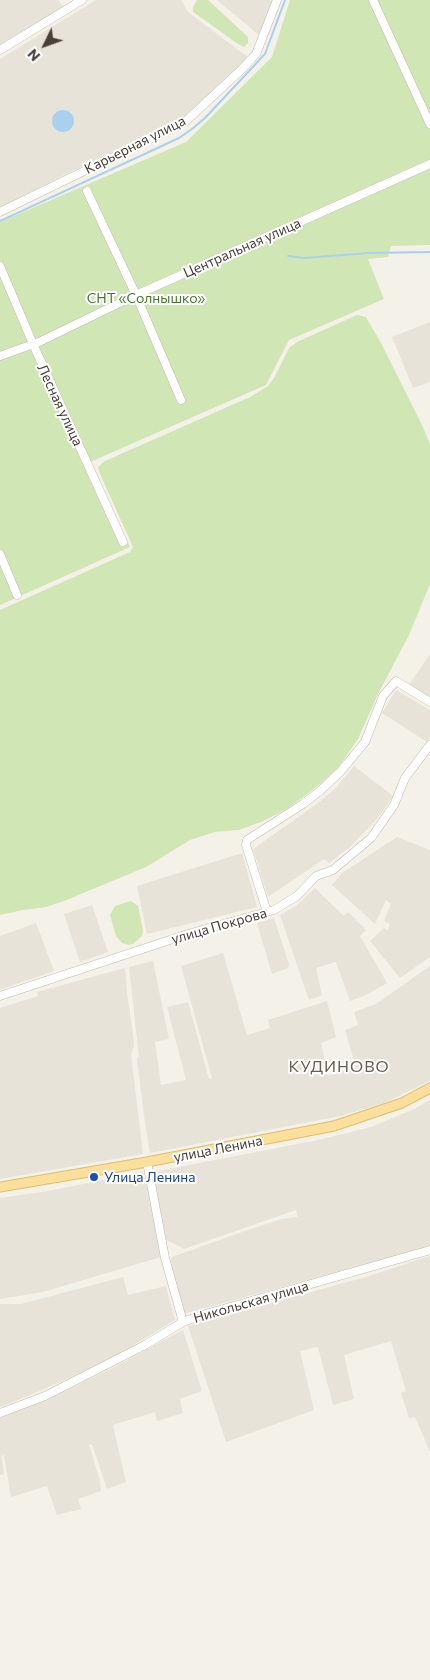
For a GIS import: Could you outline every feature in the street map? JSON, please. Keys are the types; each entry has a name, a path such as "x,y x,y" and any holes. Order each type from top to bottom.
{"main road":[{"name":"улица Ленина","path":"0,1187 147,1162 334,1126 402,1103 430,1088"}],"street":[{"path":"0,50 82,0"},
{"name":"Карьерная улица","path":"0,212 185,122 256,54 277,0"},
{"path":"374,0 430,124"},
{"name":"Центральная улица","path":"0,356 33,344 136,295 430,164"},
{"path":"87,191 136,295 181,400"},
{"name":"Лесная улица","path":"0,266 33,344 123,542"},
{"path":"0,554 18,595"},
{"path":"267,912 246,845 247,840 303,804 321,790 340,771 365,742 383,696 396,681 430,702"},
{"name":"улица Покрова","path":"0,996 188,934 274,910 297,896 316,876 333,870 370,838 394,805 405,778 430,745"},
{"path":"147,1162 165,1258 183,1322"},
{"name":"Никольская улица","path":"0,1413 45,1396 108,1365 183,1322 225,1308 430,1250"}],"shaded area":[{"path":"0,0 58,0 63,7 0,45"},
{"path":"96,0 181,0 188,12 249,58 179,121 70,172 0,208 0,59"},
{"path":"217,0 273,0 259,35"},
{"path":"430,322 430,382 413,388 392,337"},
{"path":"430,654 430,699 408,686"},
{"path":"396,690 430,710 430,738 427,742 382,713"},
{"path":"354,766 393,796 377,819 350,847 329,863 324,859 268,897 253,849 318,803 337,787"},
{"path":"397,837 430,850 430,957 400,978 370,941 384,928 388,930 390,924 384,921 391,904 386,900 375,924 332,885 342,873"},
{"path":"242,853 257,907 147,934 137,886"},
{"path":"315,888 344,916 348,912 366,930 360,936 387,983 368,994 350,1001 336,962 316,968 322,995 309,1000 280,915 296,906"},
{"path":"92,905 108,952 80,962 64,914"},
{"path":"274,918 289,964 288,968 272,974 257,923"},
{"path":"36,923 54,971 0,990 0,936"},
{"path":"223,953 247,1035 270,1028 268,1020 327,1001 336,1037 321,1043 328,1076 356,1067 345,1030 358,1025 354,1012 376,1004 430,966 430,1081 384,1103 340,1116 150,1153 137,1058 139,1057 129,967 153,961 169,1039 155,1042 161,1085 186,1080 167,1007 188,1002 209,1079 212,1078 181,966"},
{"path":"125,968 134,1046 131,1054 143,1154 0,1179 0,1008 38,996 37,992"},
{"path":"430,1100 430,1246 184,1314 170,1262 172,1257 282,1219 297,1217 296,1210 184,1249 165,1239 153,1172 318,1140 371,1127 414,1109"},
{"path":"143,1172 150,1190 161,1257 43,1292 0,1299 0,1198 48,1191"},
{"path":"430,1256 430,1452 415,1417 409,1418 401,1393 406,1391 391,1341 344,1355 354,1399 333,1405 318,1347 300,1351 314,1410 226,1442 188,1326 369,1276"},
{"path":"123,1277 128,1295 166,1286 175,1320 104,1363 0,1407 0,1304 21,1304"},
{"path":"183,1330 202,1391 180,1399 183,1413 157,1421 155,1412 113,1425 126,1482 107,1489 92,1444 89,1445 100,1481 101,1491 78,1499 81,1509 57,1515 47,1486 11,1497 4,1455 1,1456 4,1474 0,1475 0,1418 51,1398"}],"green space":[{"path":"197,0 208,0 248,37 248,43 244,47 238,44 193,12 193,7"},
{"name":"СНТ «Солнышко»","path":"290,0 430,0 430,245 391,246 388,257 368,259 384,299 289,340 266,385 90,462 130,547 0,605 0,222 186,142 272,57"},
{"path":"357,315 366,317 381,343 430,444 430,584 409,635 379,692 358,739 337,769 320,784 287,809 261,822 239,830 215,832 190,840 146,867 64,901 46,907 0,915 0,610 130,552 133,547 98,467 105,461 250,397 268,386 289,348 297,342"},
{"path":"131,901 138,906 143,930 142,936 129,945 122,943 116,936 110,915 115,906"}],"water":[{"path":"59,110 67,110 74,117 74,125 67,132 59,132 52,125 52,117"}],"waterway":[{"path":"0,221 179,138 192,129 205,118 265,54 285,0"},
{"path":"288,256 304,258 369,253 430,252"}],"place":[{"name":"Улица Ленина","path":"94,1177"}],"district":[{"name":"КУДИНОВО","path":"339,1067"}]}
